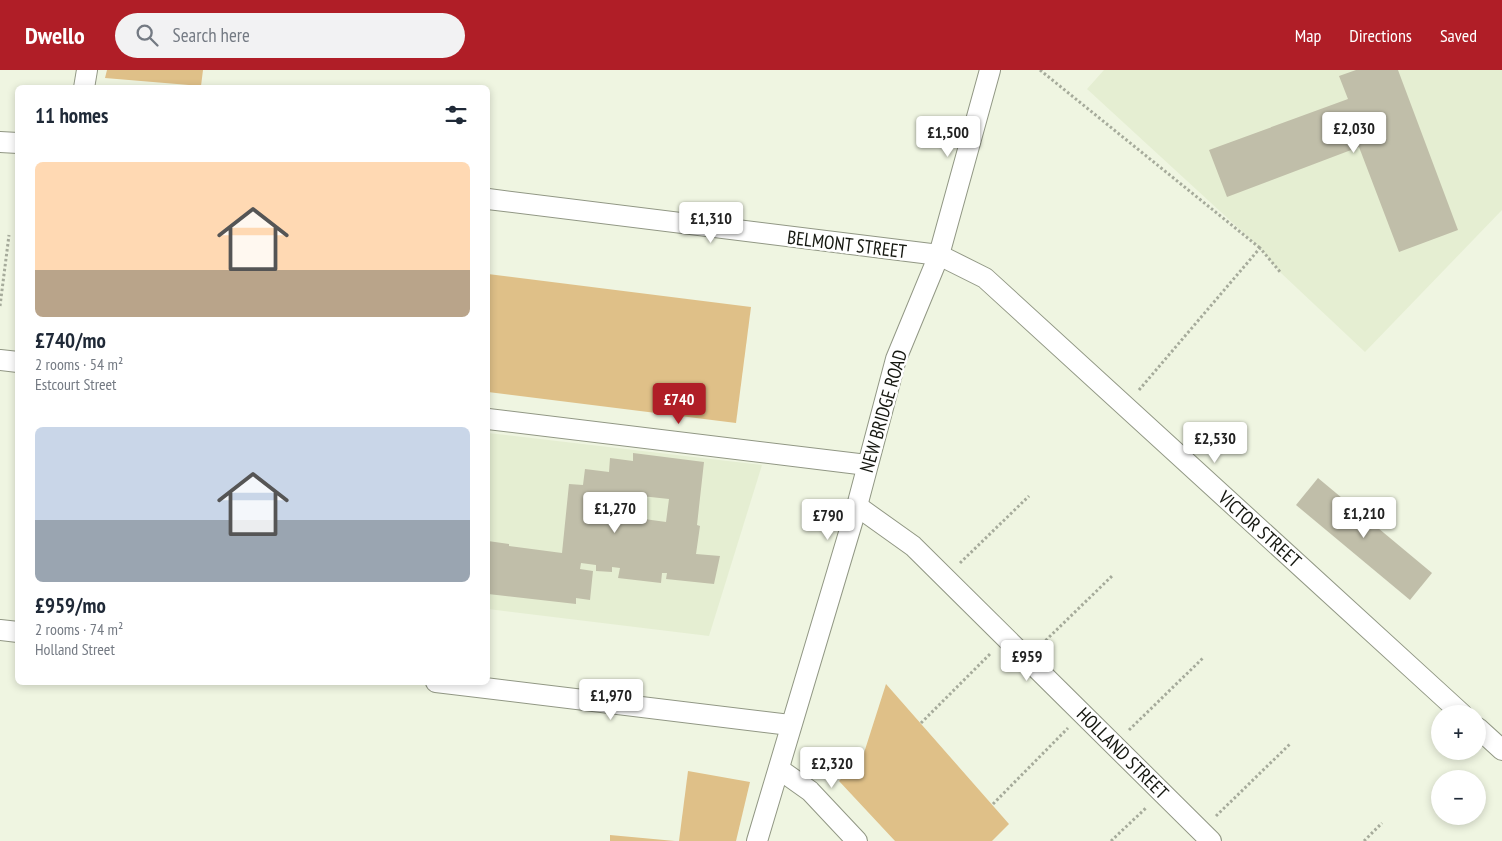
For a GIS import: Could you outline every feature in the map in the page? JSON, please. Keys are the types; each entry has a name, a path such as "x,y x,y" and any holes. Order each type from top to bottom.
{"street":[{"path":"84,85 87,70"},
{"name":"NEW BRIDGE ROAD","path":"756,841 857,506 896,359 940,255 990,70"},
{"path":"0,142 15,144"},
{"name":"BELMONT STREET","path":"490,199 940,255"},
{"name":"VICTOR STREET","path":"940,255 985,278 1452,705"},
{"path":"0,360 15,362"},
{"path":"490,419 867,464"},
{"name":"HOLLAND STREET","path":"857,506 913,546 1206,836"},
{"path":"0,630 15,632"},
{"path":"461,685 790,725"},
{"path":"1486,735 1502,750"},
{"path":"779,769 810,791 857,841"}],"path":[{"path":"1040,70 1260,248 1281,273"},
{"path":"0,306 9,235"},
{"path":"1126,405 1260,248"},
{"path":"946,578 1029,496"},
{"path":"1027,658 1112,576"},
{"path":"921,723 1007,638"},
{"path":"1114,744 1204,657"},
{"path":"993,804 1083,714"},
{"path":"1206,836 1291,743"},
{"path":"1112,841 1162,792"},
{"path":"1364,841 1382,823"}],"shaded area":[{"path":"107,70 203,70 201,85 105,78"},
{"path":"1104,70 1502,70 1502,210 1365,352 1281,273 1260,248 1087,89"},
{"path":"490,274 751,307 736,423 490,392"},
{"path":"490,433 762,465 709,636 490,609"},
{"path":"886,684 1009,824 992,841 895,841 839,781 863,756"},
{"path":"688,771 750,782 736,841 679,841"},
{"path":"610,835 675,841 610,841"}],"building":[{"path":"1356,70 1398,70 1458,230 1399,252 1359,147 1227,197 1209,150 1348,99 1339,76"},
{"path":"633,453 704,462 697,525 700,526 696,554 720,556 714,584 666,579 667,573 662,573 661,583 618,578 620,568 612,567 612,572 596,571 596,565 581,563 580,569 593,571 590,600 576,598 576,604 490,594 490,541 509,544 509,546 562,553 569,484 583,485 585,469 609,472 610,458 633,461","holes":["632,495 669,499 666,522 630,517"]},
{"path":"1318,478 1432,573 1410,600 1296,505"}]}
